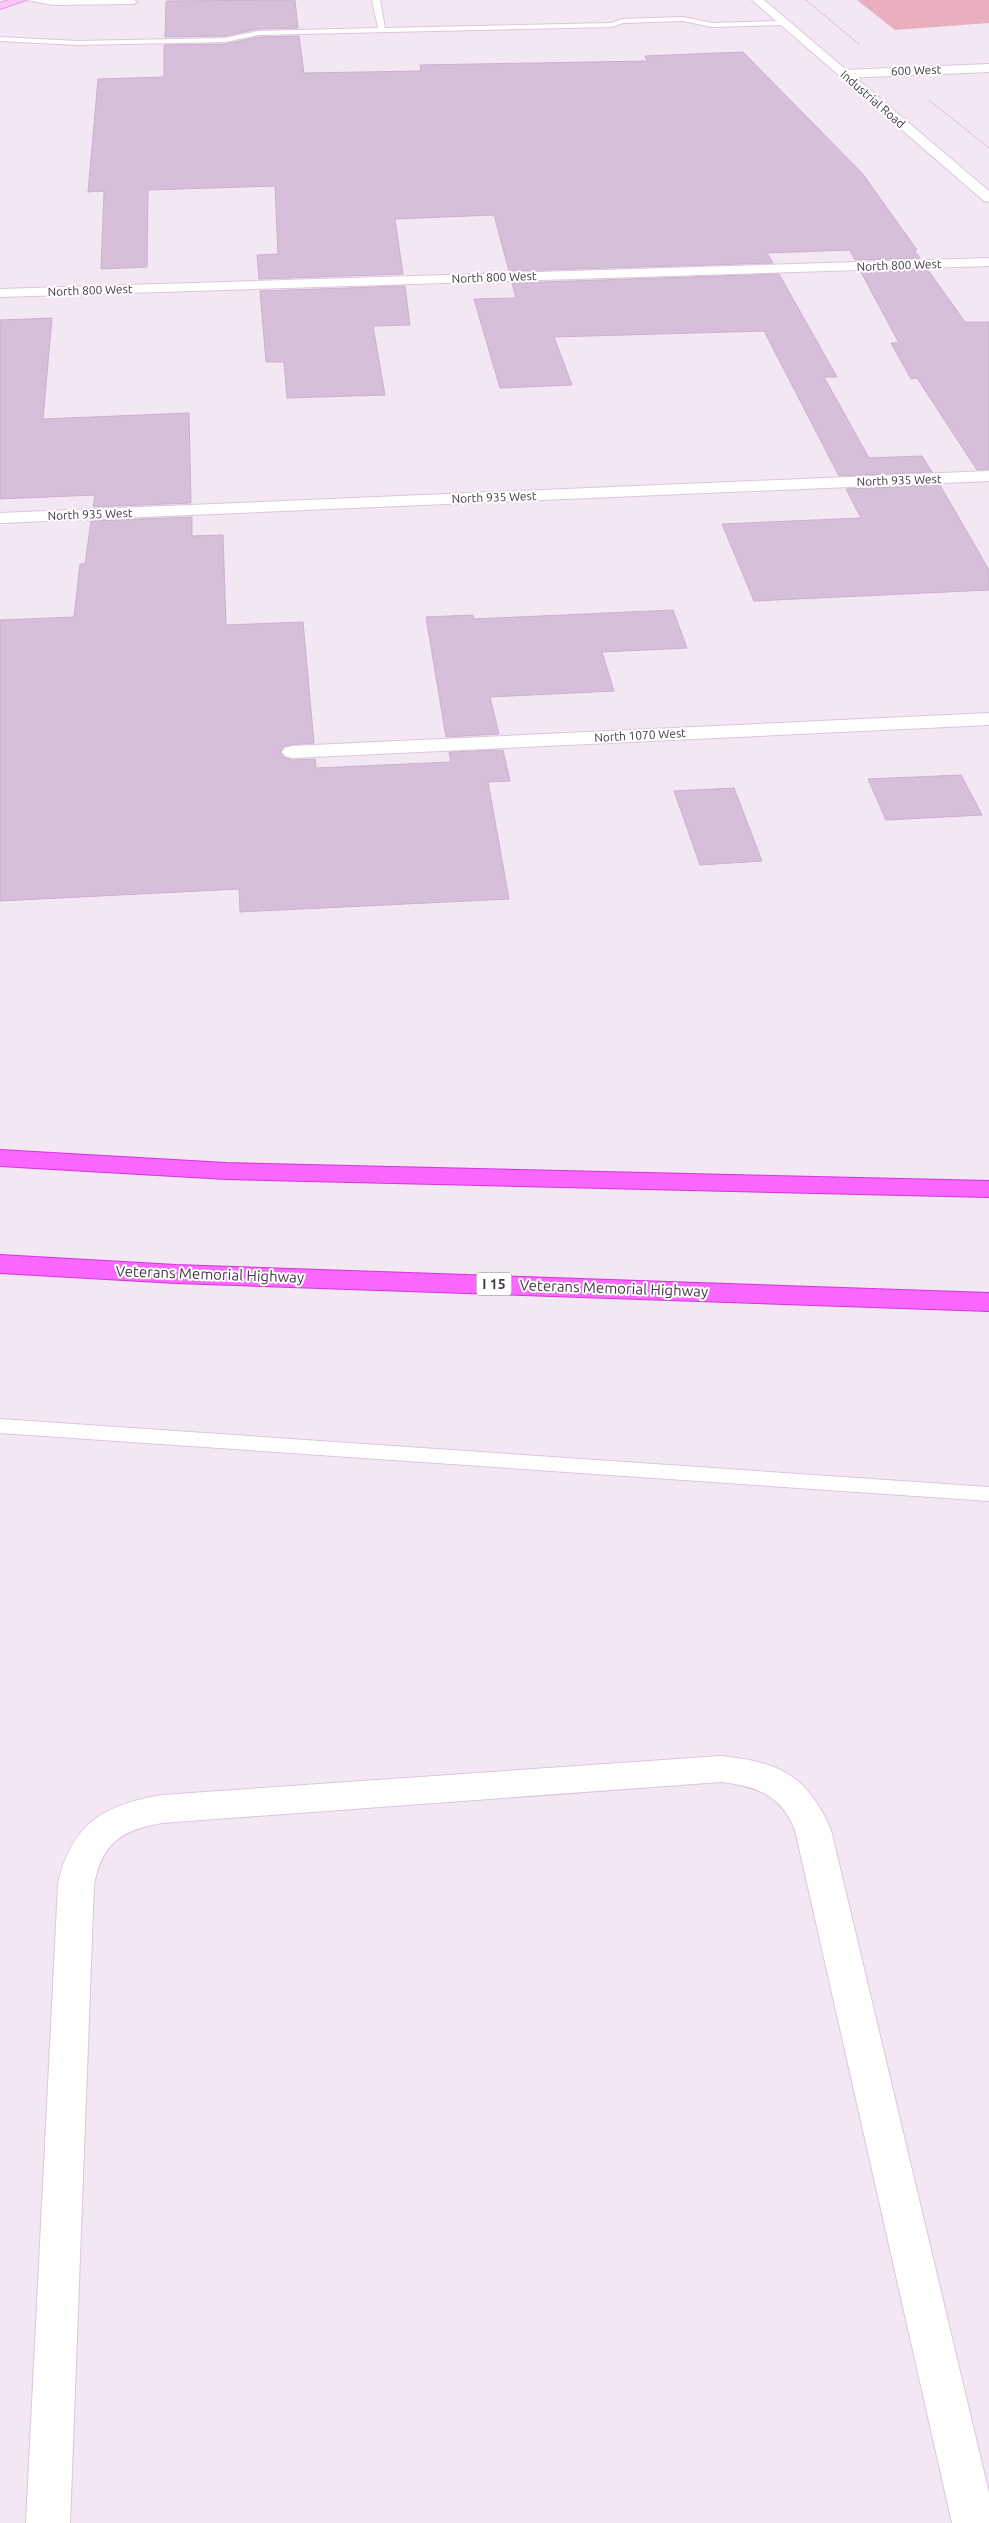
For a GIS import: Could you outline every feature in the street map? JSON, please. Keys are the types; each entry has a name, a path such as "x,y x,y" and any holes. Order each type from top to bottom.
{"highway":[{"path":"0,1158 226,1171 989,1189"},
{"name":"Veterans Memorial Highway","path":"0,1264 176,1274 989,1302"}],"main road":[{"path":"0,6 21,0"}],"street":[{"name":"Industrial Road","path":"757,0 989,198"},
{"name":"600 West","path":"844,74 989,68"},
{"name":"North 800 West","path":"0,293 989,262"},
{"name":"North 935 West","path":"0,518 989,476"},
{"name":"North 1070 West","path":"292,752 989,718"},
{"path":"48,2523 76,1885 78,1867 86,1849 99,1833 118,1821 139,1812 162,1809 721,1769 743,1770 764,1776 783,1786 802,1806 813,1830 974,2523"}],"lane":[{"path":"30,0 53,3 133,2"},
{"path":"376,0 382,30"},
{"path":"0,39 77,43 215,40 258,33 612,26 622,21 683,19 712,25 784,23"},
{"path":"0,1426 989,1494"}],"path":[{"path":"928,99 989,148"}],"shaded area":[{"path":"857,0 989,0 989,23 895,30"}],"building":[{"path":"295,0 298,28 258,29 225,36 165,37 166,1"},
{"path":"299,36 304,73 421,71 420,65 647,61 645,56 743,52 862,173 917,250 914,250 920,258 855,260 850,250 767,253 773,263 509,271 494,215 395,219 403,274 259,279 257,255 278,254 275,186 148,190 147,267 101,269 104,191 88,192 98,79 164,77 164,45 225,44 258,37"},
{"path":"928,270 965,322 989,322 989,469 977,470 917,378 911,379 891,343 899,343 861,272"},
{"path":"779,274 837,377 824,377 869,458 922,456 932,472 839,476 764,331 554,337 572,385 500,388 474,299 516,298 512,283"},
{"path":"405,286 410,325 373,326 385,395 287,398 284,362 266,362 260,291"},
{"path":"52,318 43,419 189,413 191,503 93,507 95,495 0,499 0,320"},
{"path":"940,485 989,570 989,590 754,601 722,524 861,518 846,489"},
{"path":"192,517 192,536 223,535 226,625 303,622 314,743 284,746 280,752 284,757 292,760 315,759 316,768 451,762 449,752 503,750 510,781 488,782 509,899 240,912 239,889 0,901 0,620 74,617 80,564 85,564 91,521"},
{"path":"673,610 687,648 602,652 614,691 490,697 499,734 446,737 426,617 473,615 474,619"},
{"path":"961,775 982,815 886,820 868,779"},
{"path":"734,788 762,861 700,865 674,791"}]}
